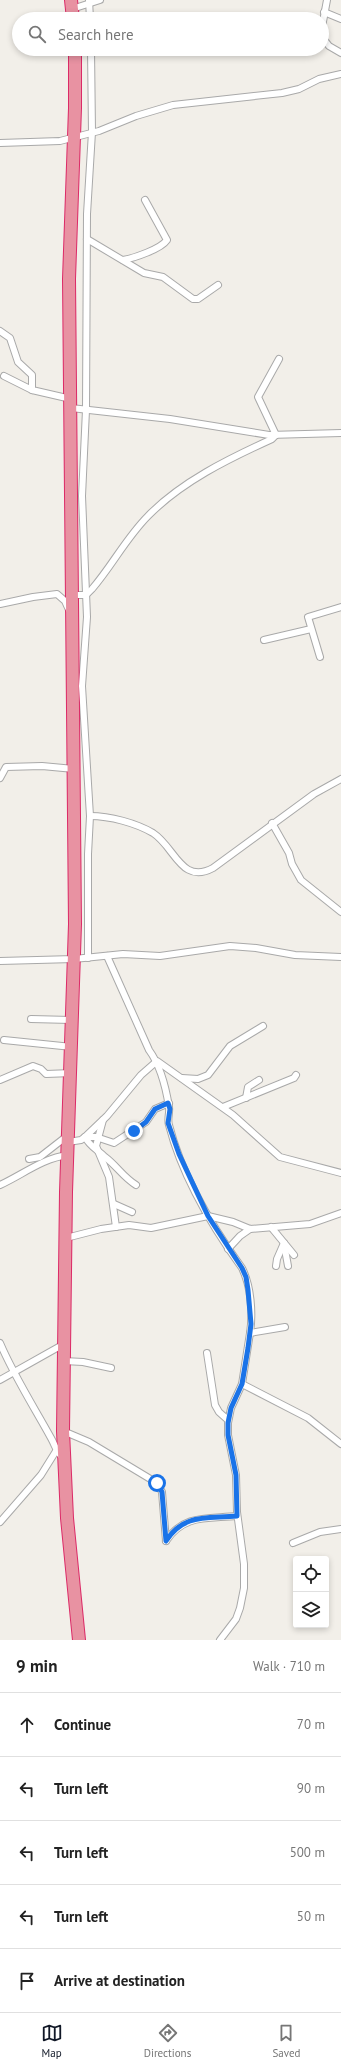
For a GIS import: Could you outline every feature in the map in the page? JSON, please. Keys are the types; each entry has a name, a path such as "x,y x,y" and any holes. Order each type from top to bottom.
{"highway":[{"path":"74,56 69,279 73,595 74,959 71,1020 72,1073 68,1138 63,1431 67,1518 79,1640"}],"street":[{"path":"72,9 89,2 100,0"},
{"path":"324,12 327,0"},
{"path":"89,2 90,12"},
{"path":"329,14 341,19"},
{"path":"329,46 341,53"},
{"path":"88,958 88,854 90,816 82,686 87,617 82,496 86,410 89,163 92,132 91,56"},
{"path":"0,143 58,141 92,132 136,116 173,105 282,93 299,89 319,79 341,74"},
{"path":"123,260 140,256 160,246 167,240 145,200"},
{"path":"87,239 144,273 162,277 196,300 218,285"},
{"path":"0,331 10,338 18,362 32,375 32,390"},
{"path":"276,435 258,397 279,359"},
{"path":"4,376 32,390 71,403 86,410 170,418 276,435 341,433"},
{"path":"73,595 86,595 102,578 142,523 160,505 194,480 272,439 276,435"},
{"path":"0,604 57,594 65,601 73,621"},
{"path":"320,657 308,617 341,607"},
{"path":"264,640 311,629"},
{"path":"0,778 6,767 42,766 74,769"},
{"path":"90,816 99,816 132,824 152,833 162,841 188,870 198,873 206,872 314,794 341,779"},
{"path":"272,823 289,853 300,880 341,912"},
{"path":"0,961 74,959 133,954 160,956 238,946 295,955 341,957"},
{"path":"107,956 149,1050 157,1062 170,1109 168,1123 173,1138 208,1216 246,1277 251,1324 250,1333 242,1384 228,1420 228,1435 236,1475 237,1516 244,1564 244,1588 236,1619 220,1640"},
{"path":"30,1018 71,1020"},
{"path":"182,1078 198,1078 208,1075 230,1046 262,1026"},
{"path":"4,1040 72,1047"},
{"path":"157,1062 222,1107 280,1157 341,1173"},
{"path":"29,1159 40,1157 68,1138 81,1140 85,1137 103,1120 141,1075 157,1062"},
{"path":"0,1080 33,1066 41,1069 46,1074 72,1073"},
{"path":"222,1107 294,1078 296,1075"},
{"path":"246,1098 248,1087 259,1080"},
{"path":"85,1137 97,1138 114,1143 146,1122 155,1109 168,1103"},
{"path":"103,1120 101,1132 97,1138 97,1151 109,1177 114,1204 116,1227"},
{"path":"85,1137 90,1146 116,1167 124,1178 136,1185"},
{"path":"0,1185 20,1176 48,1159 68,1155"},
{"path":"114,1204 132,1212"},
{"path":"228,1248 240,1236 250,1230 310,1224 341,1213"},
{"path":"66,1238 77,1236 86,1231 129,1225 151,1228 208,1216 227,1220 250,1230"},
{"path":"271,1227 294,1255"},
{"path":"276,1266 277,1259 284,1243"},
{"path":"284,1243 288,1266"},
{"path":"250,1333 285,1327"},
{"path":"0,1343 3,1357 14,1372 51,1438 56,1452 65,1460"},
{"path":"0,1380 64,1344"},
{"path":"207,1353 215,1405 219,1412 228,1420"},
{"path":"64,1361 83,1362 111,1368"},
{"path":"242,1384 308,1418 341,1444"},
{"path":"63,1431 88,1442 157,1483 162,1492 166,1541 173,1531 184,1522 196,1519 237,1516"},
{"path":"0,1522 41,1475 56,1452"},
{"path":"292,1543 320,1532 341,1529"}],"route":[{"path":"134,1131 146,1122 155,1109 168,1103 170,1109 168,1123 179,1154 196,1192 208,1216 242,1268 246,1277 251,1324 242,1384 231,1408 228,1423 228,1435 236,1475 237,1516 196,1519 184,1522 173,1531 166,1541 162,1492 157,1483"}]}
